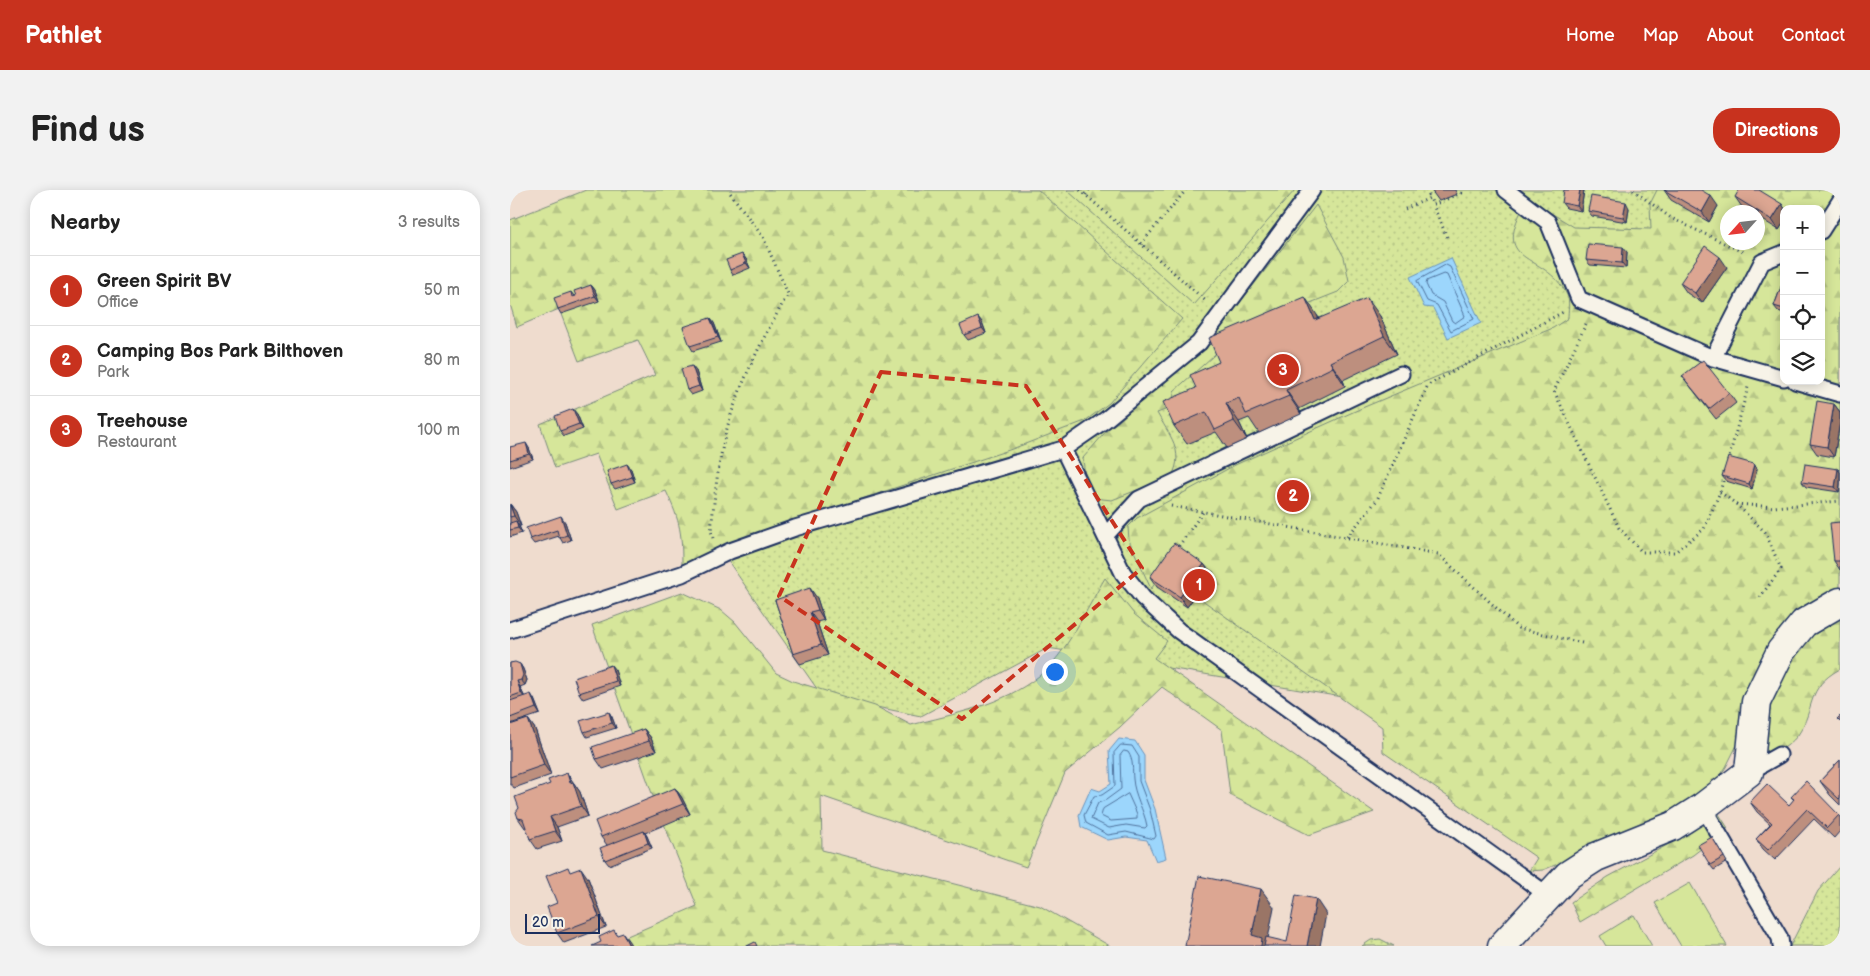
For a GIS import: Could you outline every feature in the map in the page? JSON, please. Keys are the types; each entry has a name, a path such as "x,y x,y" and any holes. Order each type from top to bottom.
{"street":[{"path":"1502,946 1568,875 1596,857 1673,826 1703,807 1748,772 1756,702 1781,651 1804,623 1840,602"}],"lane":[{"path":"510,630 682,574 717,557 795,528 1063,449 1104,420 1199,343 1312,190"},
{"path":"1506,190 1548,222 1579,299 1713,358 1780,377"},
{"path":"1825,225 1840,201"},
{"path":"1713,358 1762,262 1780,255"},
{"path":"1105,536 1138,499 1401,374"},
{"path":"1810,385 1840,394"},
{"path":"1063,449 1123,573 1144,598 1178,631 1549,896"},
{"path":"1748,772 1779,755"},
{"path":"1703,807 1780,938 1781,946"}],"path":[{"path":"717,557 711,531 716,480 731,415 767,331 788,294 763,237 728,190"},
{"path":"1080,190 1220,314"},
{"path":"1086,195 1090,190"},
{"path":"1141,244 1186,190"},
{"path":"1426,190 1446,237"},
{"path":"1433,205 1461,193 1459,190"},
{"path":"1633,190 1671,218 1762,262"},
{"path":"1405,209 1430,198"},
{"path":"1589,303 1554,391 1618,528 1642,552 1675,552 1704,529 1720,492 1725,473"},
{"path":"1347,537 1377,500 1428,385 1589,303"},
{"path":"1727,464 1752,369"},
{"path":"1720,492 1736,504 1764,532 1781,569 1760,597"},
{"path":"1138,499 1438,554 1518,628 1582,643"},
{"path":"1736,504 1774,507 1840,501"},
{"path":"1176,551 1203,512"}],"highlighted area":[{"path":"881,372 1026,386 1142,568 962,719 779,596"}],"green space":[{"path":"586,190 1038,190 1182,319 1109,403 1085,421 1012,449 726,544 682,568 680,529 666,491 618,509 596,454 555,468 540,424 655,375 638,340 579,361 559,309 517,327 510,304 510,220"},
{"path":"681,190 1840,190 1840,576 1390,705 1048,648 921,716 822,696 728,561 763,431"},
{"path":"1067,190 1295,190 1194,305"},
{"path":"1657,190 1840,190 1840,591 1790,620 1772,640 1761,664 1741,737 1726,767 1709,792 1680,814 1543,870 1529,871 1537,858 1383,752 1382,727 1198,597 1214,572 1180,549 1151,589 1129,540 1128,527 1137,518 1235,465 1362,408 1553,328 1568,318 1568,297 1557,281 1546,270 1524,256 1516,248 1513,237 1517,221 1528,199 1574,227 1651,229 1650,204"},
{"path":"1316,205 1344,257 1349,281 1338,292 1305,305 1223,347 1174,391 1173,407 1157,413 1174,443 1176,451 1176,467 1172,476 1112,500 1093,498 1086,488 1083,458 1109,428 1206,346"},
{"path":"1105,578 1134,614 1167,641 1154,658 1374,812 1309,835 1230,795 1222,730 1162,687 1120,727 1065,773 1026,867 821,796 822,850 1040,906 1110,946 604,946 697,906 654,799 592,625 682,592 721,610 735,622 776,673 793,681 875,706 911,725 994,701 1025,686 1039,676 1049,667 1067,644"},
{"path":"1840,616 1840,669 1829,676 1816,691 1804,725 1794,740 1778,752 1754,765 1761,751 1772,700 1786,665 1807,636"},
{"path":"1717,811 1728,828 1693,855 1580,922 1571,902 1608,877 1693,831"},
{"path":"1840,866 1840,946 1790,946 1818,891"},
{"path":"1690,883 1727,946 1681,946 1655,903"},
{"path":"1634,915 1652,946 1606,946 1600,936"},
{"path":"1380,939 1394,946 1362,946 1371,940"}],"water":[{"path":"1451,258 1481,323 1448,338 1433,308 1424,307 1410,277"},
{"path":"1119,739 1135,741 1144,755 1144,780 1155,809 1166,858 1156,861 1147,840 1126,837 1108,840 1081,827 1079,815 1091,788 1100,791 1111,784 1109,751"}],"building":[{"path":"1564,190 1580,190 1577,206 1562,203"},
{"path":"1664,190 1701,190 1711,196 1702,212"},
{"path":"1739,190 1759,190 1782,204 1772,220 1765,216 1765,205 1748,205 1735,197"},
{"path":"1591,196 1626,202 1623,217 1588,211"},
{"path":"1588,244 1623,247 1622,263 1586,260"},
{"path":"1705,246 1720,257 1695,293 1680,283"},
{"path":"742,254 746,263 730,270 726,260"},
{"path":"591,285 595,296 558,309 554,298 571,292 572,297 576,296 574,291"},
{"path":"1780,290 1780,308 1774,306"},
{"path":"1305,297 1315,320 1367,298 1384,336 1330,362 1333,367 1286,390 1289,396 1246,414 1239,398 1226,403 1234,421 1215,430 1206,412 1174,426 1163,402 1196,388 1190,375 1219,362 1209,338"},
{"path":"978,317 982,328 964,335 960,325"},
{"path":"710,318 718,337 690,346 683,327"},
{"path":"1703,360 1729,393 1709,409 1682,376"},
{"path":"692,366 699,386 687,390 681,369"},
{"path":"1817,401 1834,404 1827,447 1810,444"},
{"path":"573,409 579,424 560,431 555,416"},
{"path":"526,443 529,454 510,460 510,447"},
{"path":"1728,457 1754,464 1749,484 1722,476"},
{"path":"627,464 632,477 611,484 607,471"},
{"path":"1805,464 1838,469 1835,487 1802,482"},
{"path":"510,505 514,516 510,517"},
{"path":"561,516 567,535 559,538 557,530 530,539 526,528"},
{"path":"516,521 518,528 510,530 510,523"},
{"path":"1840,522 1840,561 1834,561 1830,523"},
{"path":"1174,543 1204,564 1180,597 1150,577"},
{"path":"810,588 818,610 810,612 821,645 793,654 775,600"},
{"path":"510,663 520,664 523,675 521,680 517,681 521,693 510,697"},
{"path":"611,665 616,681 579,693 574,678"},
{"path":"531,694 536,708 510,718 510,701"},
{"path":"609,712 612,723 584,732 580,721"},
{"path":"528,719 544,765 510,777 510,725"},
{"path":"644,729 649,741 596,759 592,747"},
{"path":"1840,760 1840,798 1839,799 1820,781"},
{"path":"567,773 570,783 573,782 581,806 550,817 555,831 530,839 523,819 518,818 516,812 519,808 515,797 550,784 548,780"},
{"path":"1806,781 1839,815 1827,828 1807,809 1768,850 1756,839 1772,823 1750,802 1767,784 1789,805 1794,799 1791,797"},
{"path":"675,788 683,804 601,837 595,821"},
{"path":"644,831 648,843 605,860 600,848"},
{"path":"1712,837 1724,857 1710,865 1698,845"},
{"path":"568,867 570,872 581,868 599,917 557,933 547,907 557,903 546,876"},
{"path":"1199,876 1261,889 1252,935 1262,938 1261,946 1185,946"},
{"path":"1296,895 1316,899 1307,946 1264,946 1266,937 1287,942"},
{"path":"614,930 617,935 623,933 629,946 592,946 601,942 599,937"},
{"path":"755,942 757,946 747,946"}],"place":[{"name":"Treehouse","path":"1283,370"},
{"name":"Camping Bos Park Bilthoven","path":"1293,496"},
{"name":"Green Spirit BV","path":"1199,585"}]}
